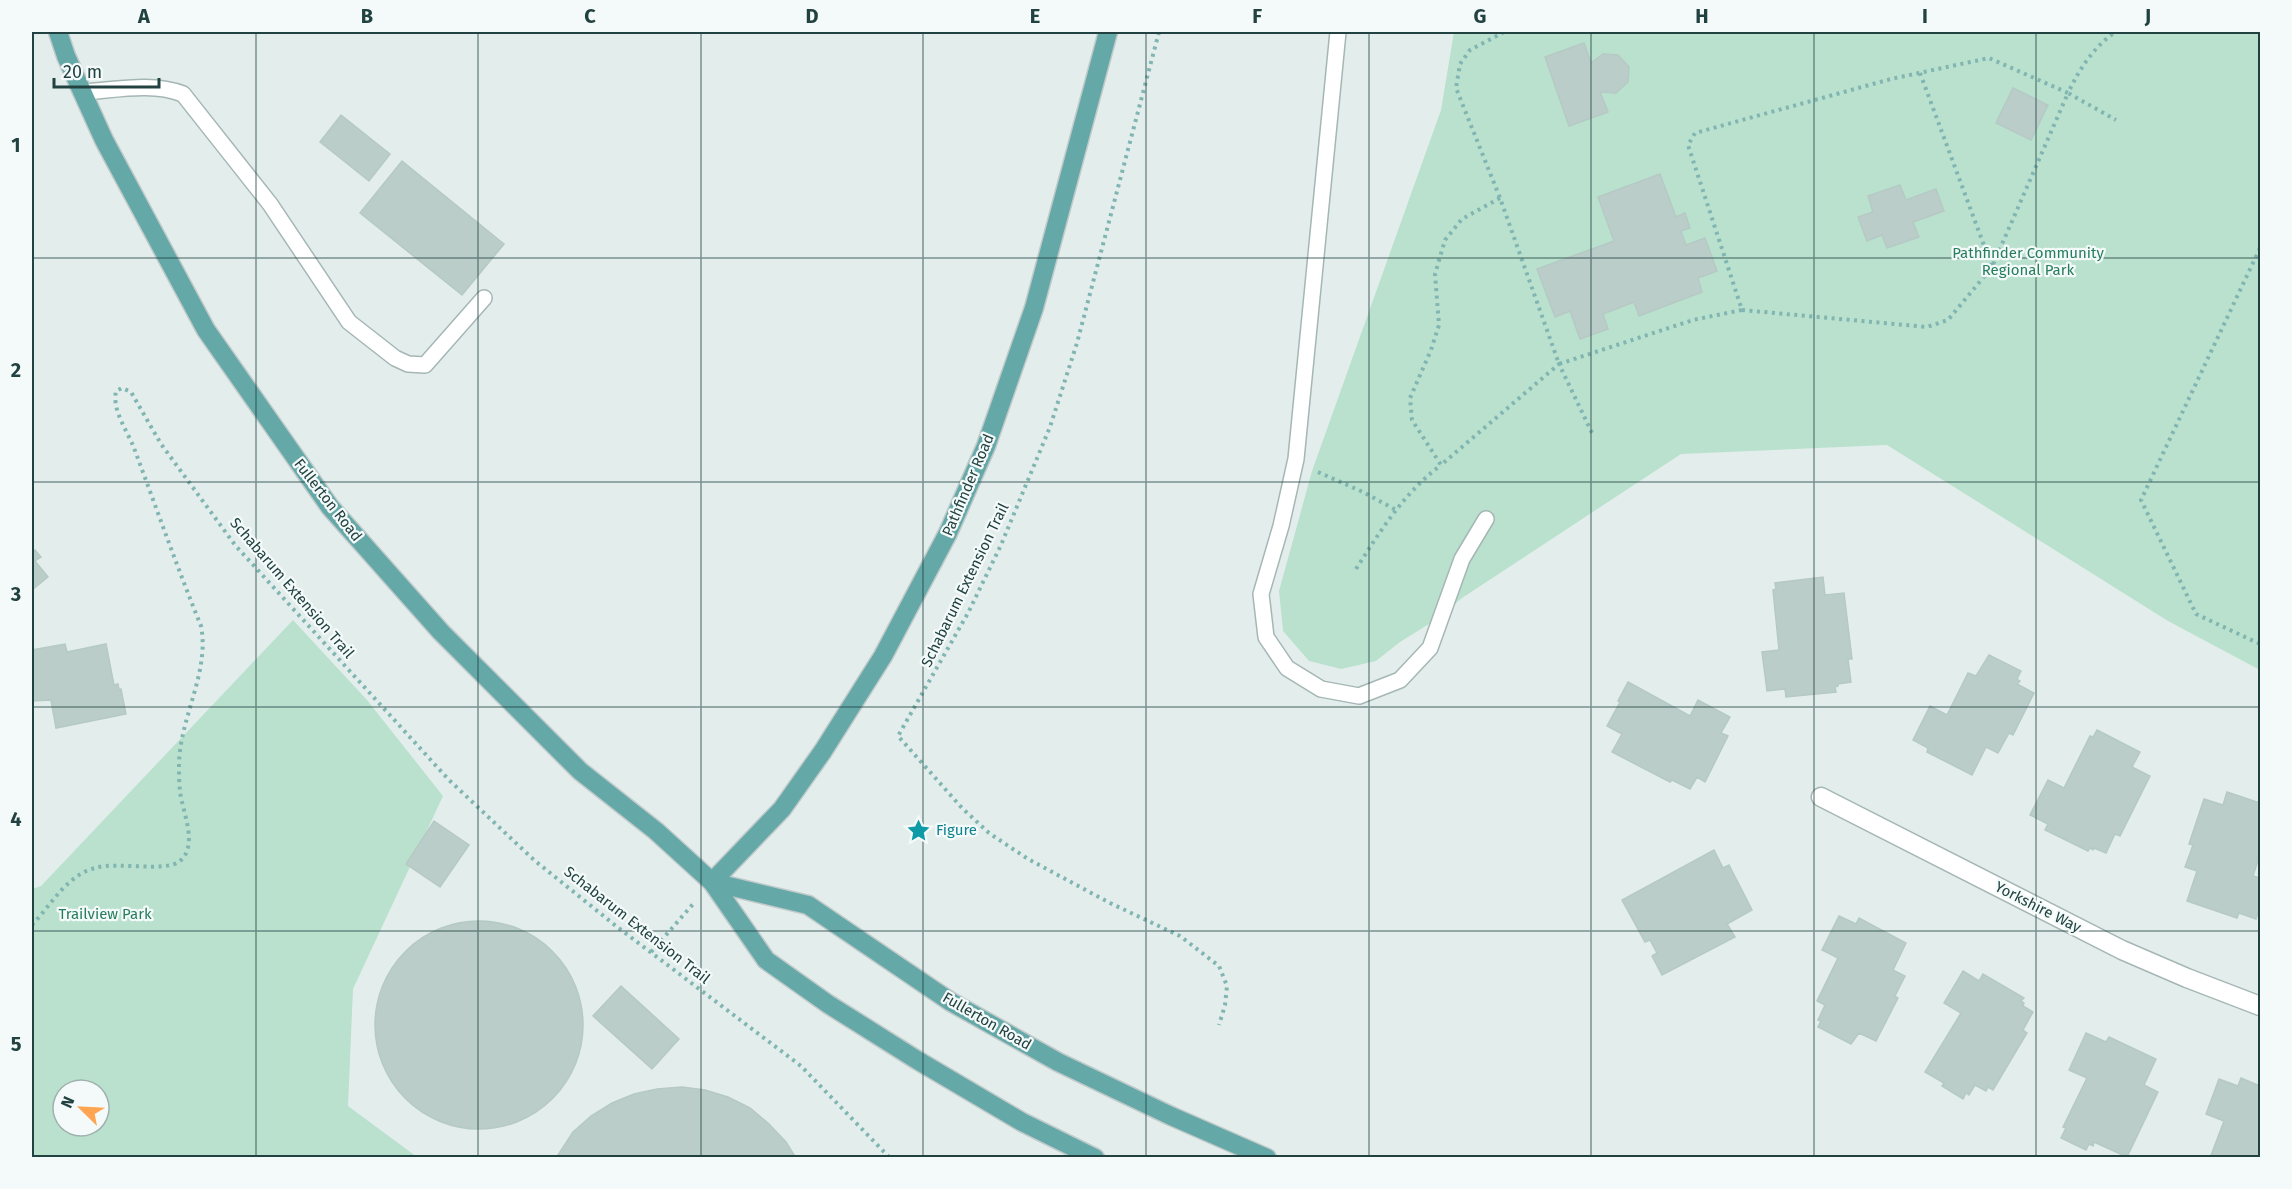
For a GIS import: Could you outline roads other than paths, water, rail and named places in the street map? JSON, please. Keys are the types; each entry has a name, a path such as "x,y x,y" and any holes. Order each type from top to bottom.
{"main road":[{"name":"Fullerton Road","path":"58,32 66,56 104,140 206,330 330,507 441,632 580,771 656,831 712,882 766,960 917,1060 1022,1122 1095,1158"},
{"name":"Pathfinder Road","path":"712,882 782,809 818,758 883,656 948,533 986,446 1034,308 1108,32"},
{"name":"Fullerton Road","path":"712,882 808,905 951,1002 1058,1062 1171,1116 1267,1158"}],"street":[{"name":"Yorkshire Way","path":"1821,797 2122,950 2260,1006"}],"lane":[{"path":"1338,32 1294,464 1281,526 1261,594 1266,637 1287,668 1321,688 1359,696 1400,680 1430,648 1462,559 1486,519"},
{"path":"83,92 147,87 170,89 183,94 270,204 349,322 395,358 408,364 425,365 484,298"}],"place":[{"name":"Figure","path":"918,830"}],"park label":[{"name":"Pathfinder Community Regional Park","path":"2028,262"},
{"name":"Trailview Park","path":"105,914"}]}
